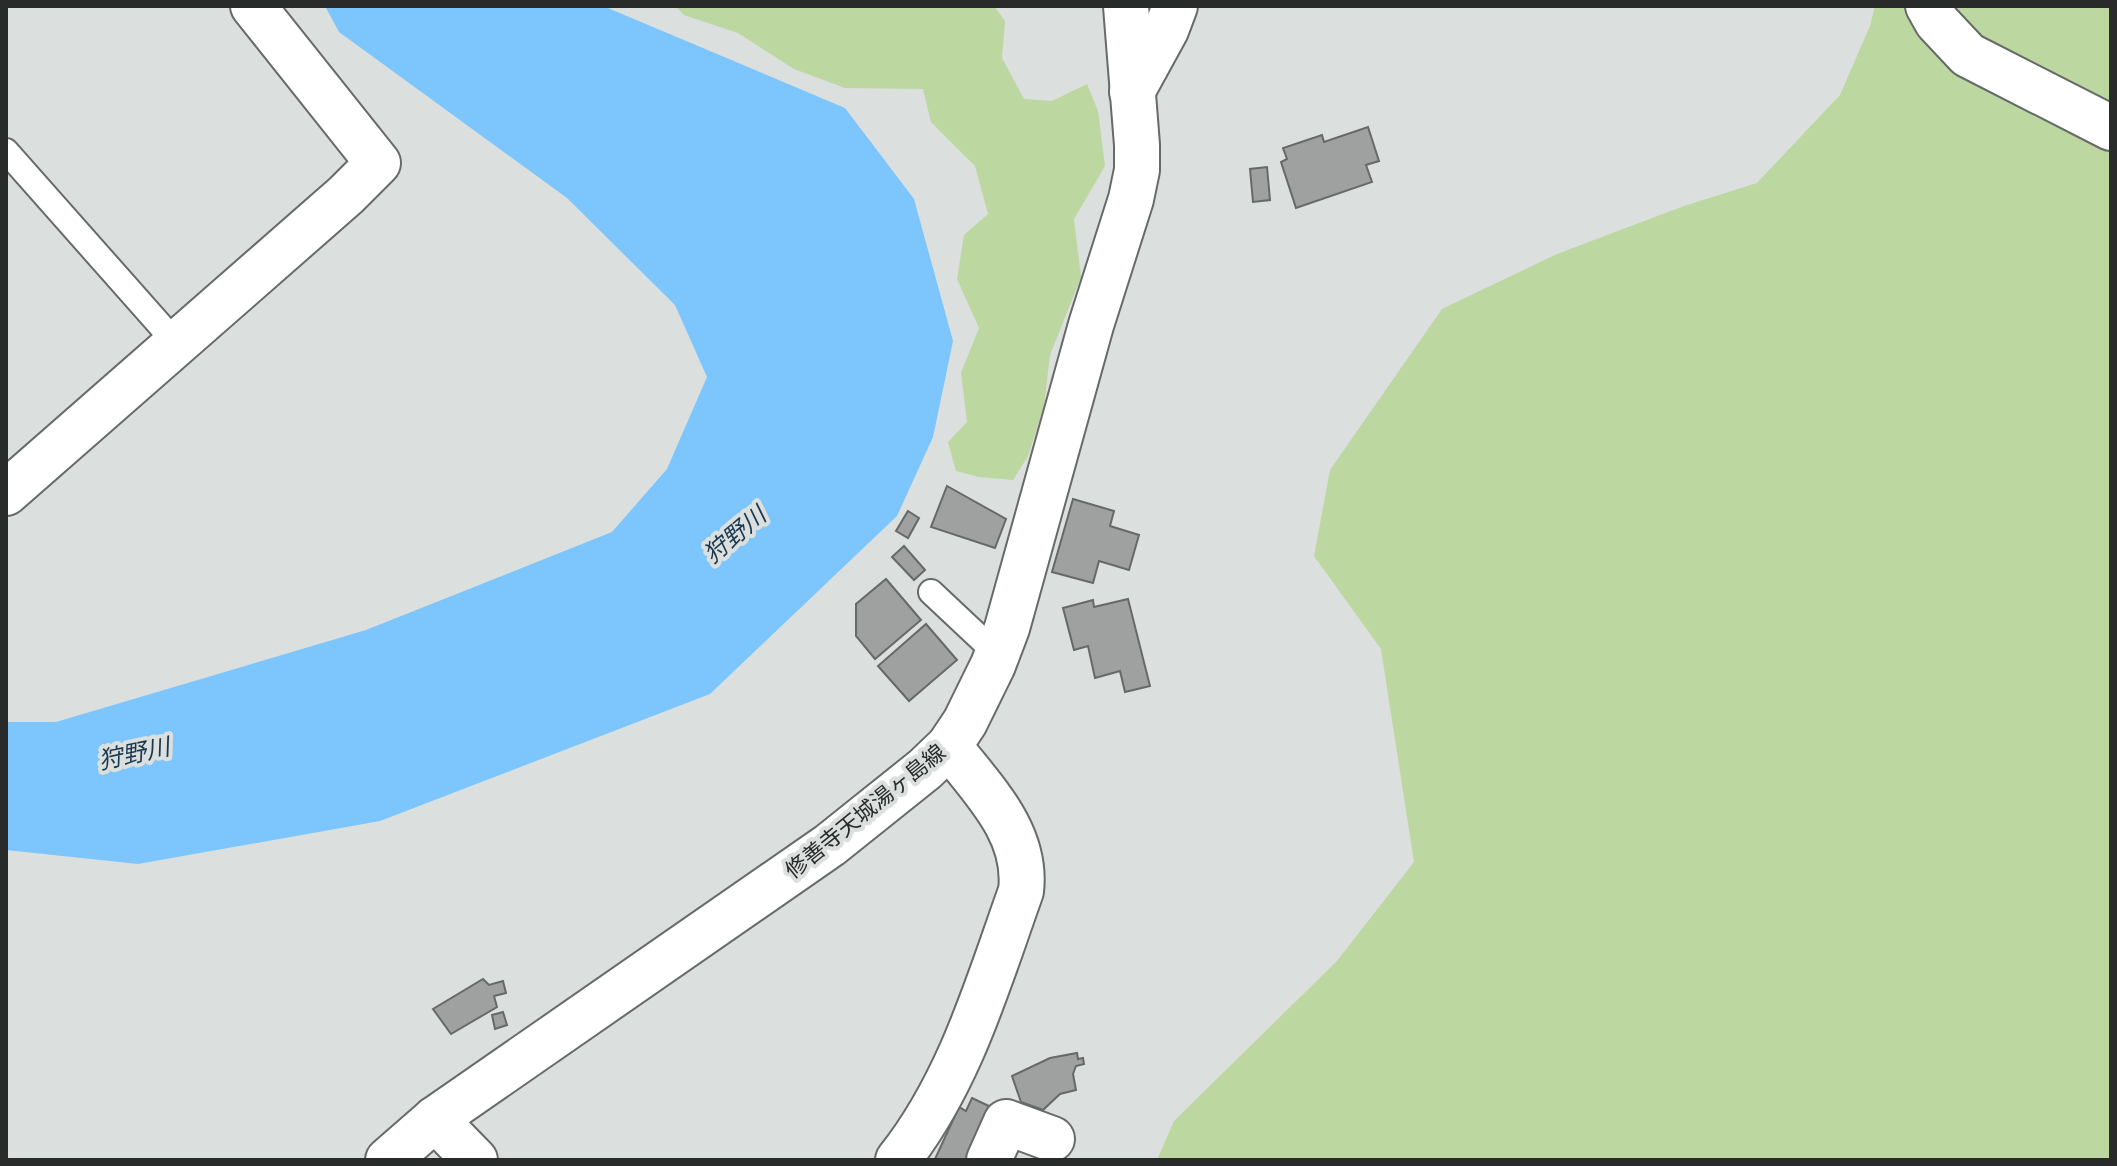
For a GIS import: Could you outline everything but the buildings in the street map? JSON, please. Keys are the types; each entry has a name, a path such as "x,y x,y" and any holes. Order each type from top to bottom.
{"street":[{"path":"6,493 346,195 378,163 253,6"},
{"name":"修善寺天城湯ヶ島線","path":"388,1160 435,1119 830,845 925,769 949,746 965,722 1007,628 1091,325 1131,199 1137,170 1137,145 1126,6"},
{"path":"1132,92 1166,30 1175,6"},
{"path":"1928,6 1937,22 1968,55 2111,128"},
{"path":"898,1160 914,1141 956,1067 1017,902 1022,877 1021,857 1013,833 949,746"},
{"path":"435,1119 475,1160"},
{"path":"989,1160 1006,1122 1052,1139"}],"lane":[{"path":"6,151 176,343"},
{"path":"931,592 997,654"}],"green space":[{"path":"675,6 994,6 1005,21 1002,58 1024,99 1052,101 1087,84 1098,111 1105,166 1074,219 1081,277 1050,355 1044,406 1028,456 1013,480 956,471 948,442 967,422 961,373 979,328 957,279 964,235 988,214 975,166 931,122 923,89 845,88 794,69 738,33 684,15"},
{"path":"1875,6 2111,6 2111,1160 1157,1160 1174,1121 1337,961 1414,862 1381,649 1314,556 1330,470 1442,309 1557,254 1684,206 1757,183 1840,95 1870,26"}],"water":[{"name":"狩野川","path":"325,6 603,6 845,108 914,199 953,341 933,437 897,516 710,694 380,821 138,864 6,850 6,722 56,722 366,630 612,532 667,469 707,377 675,305 567,198 339,32"}]}
